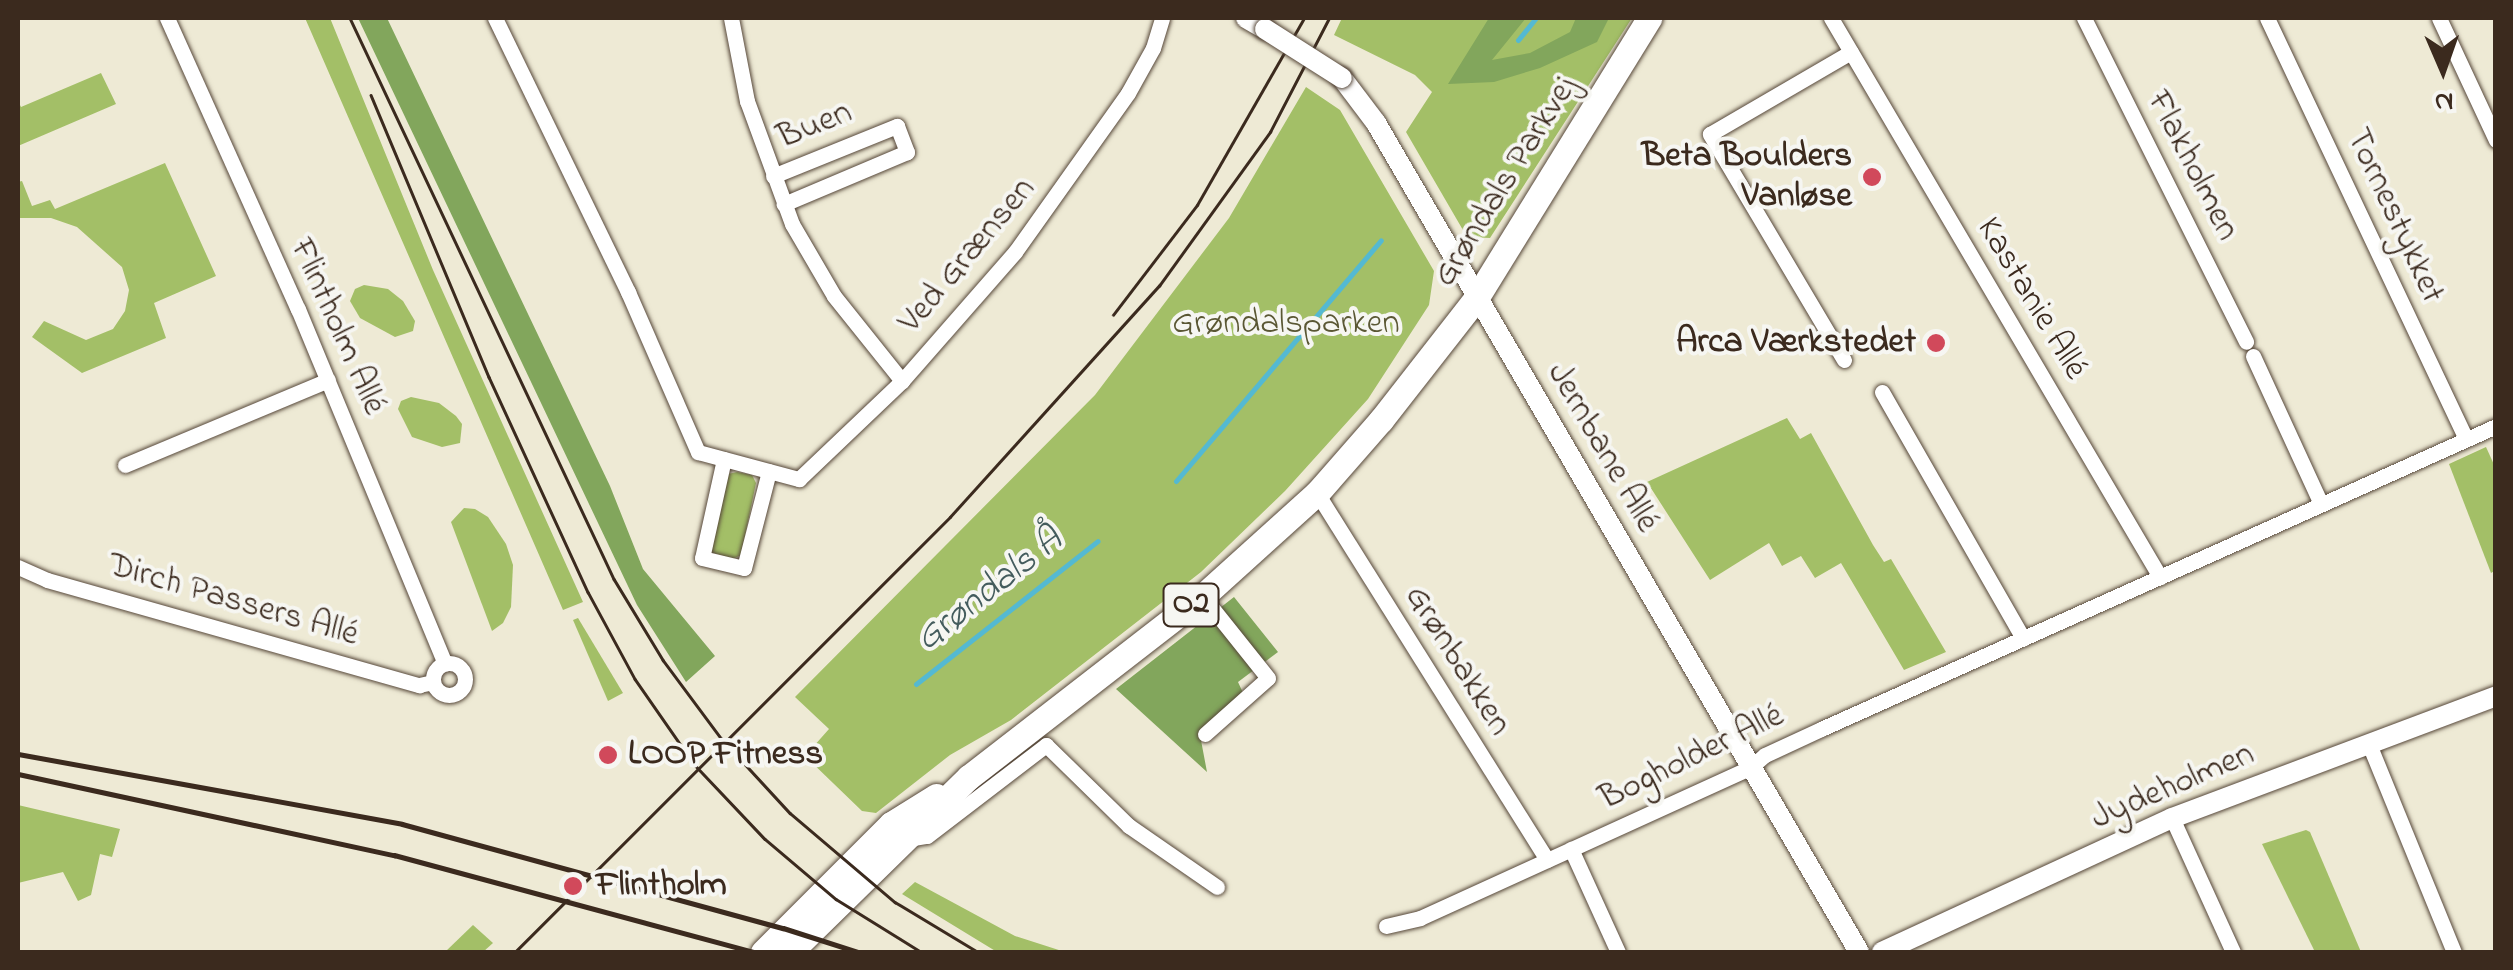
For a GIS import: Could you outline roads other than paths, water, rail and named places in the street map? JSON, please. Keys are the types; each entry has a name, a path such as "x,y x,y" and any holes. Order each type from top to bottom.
{"main road":[{"name":"Grøndals Parkvej","path":"790,952 969,777 1204,595 1316,492 1381,420 1477,297 1649,18"},
{"name":"Grøndals Parkvej","path":"763,952 890,824 969,777"}],"street":[{"name":"Flintholm Allé","path":"167,18 328,380 445,664"},
{"name":"Ved Grænsen","path":"494,18 628,292 698,452 799,479 902,381 968,310 1073,176 1128,93 1153,48 1162,18"},
{"name":"Buen","path":"731,18 747,102 784,204 834,296 902,381"},
{"name":"Jernbane Allé","path":"1246,18 1342,78 1359,95 1859,952"},
{"name":"Kastanie Allé","path":"1831,18 2160,576"},
{"name":"Flakholmen","path":"2084,18 2249,349 2321,504"},
{"name":"Tornestykket","path":"2268,18 2466,439"},
{"path":"2439,18 2496,140"},
{"path":"1844,360 1710,134 1851,52"},
{"name":"Buen","path":"773,176 896,126 907,152 784,204"},
{"path":"124,465 328,380"},
{"path":"1882,392 2023,638"},
{"name":"Bogholder Allé","path":"1386,926 1420,918 1751,767 1766,754 2496,426"},
{"path":"724,459 702,558 744,568 769,471"},
{"name":"Grønbakken","path":"1316,492 1546,860"},
{"name":"Dirch Passers Allé","path":"18,567 48,580 420,685 433,682"},
{"path":"1205,734 1268,678 1213,610"},
{"path":"445,664 463,671 463,688 444,695 433,682 436,671 445,664"},
{"name":"Jydeholmen","path":"1882,952 2172,818 2496,696"},
{"path":"2370,744 2454,952"},
{"name":"Grøndals Parkvej","path":"904,840 927,836 1046,745 1129,826 1217,887"},
{"path":"2172,818 2233,952"},
{"path":"1571,849 1618,952"}],"waterway":[{"name":"Grøndals Å","path":"1518,40 1536,18"},
{"name":"Grøndals Å","path":"1176,481 1381,240"},
{"name":"Grøndals Å","path":"916,684 1098,541"}],"tram line":[{"path":"350,18 614,579 663,660 721,738 790,813 895,902 978,952"},
{"path":"1113,315 1197,205 1304,18"},
{"path":"515,952 950,517 1159,286 1270,132 1329,18"},
{"path":"371,95 489,377 588,592 635,679 694,764 765,839 836,899 921,952"}],"railway":[{"path":"18,754 402,824 858,952"},
{"path":"18,774 394,855 753,952"}],"place":[{"name":"Beta Boulders Vanløse","path":"1872,177"},
{"name":"Arca Værkstedet","path":"1936,343"},
{"name":"LOOP Fitness","path":"608,755"},
{"name":"Flintholm","path":"573,886"}],"park label":[{"name":"Grøndalsparken","path":"1286,324"}]}
